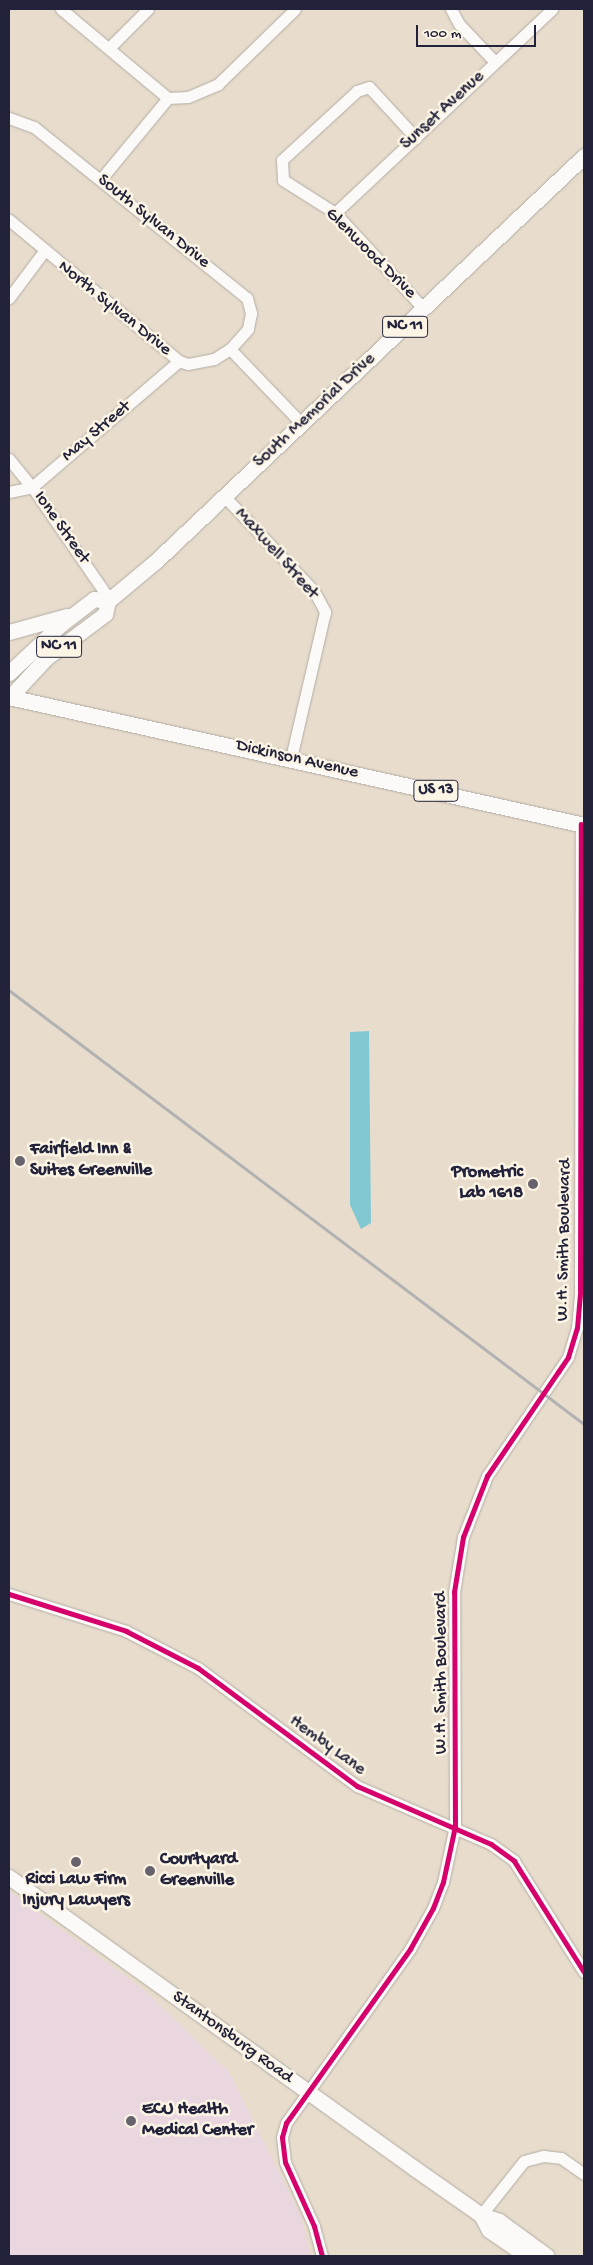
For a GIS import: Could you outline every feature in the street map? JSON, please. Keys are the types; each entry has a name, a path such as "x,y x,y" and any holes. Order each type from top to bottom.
{"main road":[{"name":"South Memorial Drive","path":"9,697 46,658 105,614 109,600 142,574 225,497 584,156"},
{"name":"South Memorial Drive","path":"9,673 75,613 99,598 109,600"},
{"path":"9,632 75,613"},
{"name":"Dickinson Avenue","path":"9,697 290,758 582,825"},
{"name":"Stantonsburg Road","path":"9,1876 481,2215 499,2221 547,2256"},
{"name":"Stantonsburg Road","path":"481,2215 490,2230 526,2256"}],"street":[{"path":"62,9 168,98 188,97 218,84 295,9"},
{"path":"109,48 148,9"},
{"path":"451,9 459,24 495,62"},
{"name":"Sunset Avenue","path":"335,214 552,9"},
{"name":"Glenwood Drive","path":"416,138 369,87 357,91 282,160 283,180 335,214 424,309"},
{"path":"101,179 168,98"},
{"name":"South Sylvan Drive","path":"9,118 34,127 247,298 251,313 248,329 230,349"},
{"name":"North Sylvan Drive","path":"9,220 44,251 179,361 201,362 230,349"},
{"path":"9,298 44,251"},
{"path":"230,349 302,424"},
{"name":"May Street","path":"9,492 32,487 179,361"},
{"name":"Ione Street","path":"9,459 32,487 109,600"},
{"name":"Maxwell Street","path":"225,497 314,590 326,612 290,758"},
{"name":"W.H. Smith Boulevard","path":"322,2256 314,2226 286,2162 282,2137 286,2123 394,1974 433,1908 449,1859 455,1826 454,1592 463,1537 487,1476 568,1357 577,1328 580,1290 582,825"},
{"name":"Hemby Lane","path":"9,1594 126,1631 198,1668 357,1786 455,1826 492,1844 514,1861 584,1972"},
{"path":"481,2215 524,2161 543,2156 562,2158 584,2174"}],"shaded area":[{"name":"ECU Health Medical Center","path":"9,1891 145,1991 229,2072 301,2217 311,2256 9,2256"}],"water":[{"path":"369,1031 371,1223 361,1229 350,1205 350,1032"}],"railway":[{"path":"9,990 584,1424"}],"cycle path":[{"path":"322,2256 314,2226 285,2162 282,2137 286,2123 410,1949 433,1908 443,1882 455,1826 454,1592 463,1537 487,1476 568,1357 577,1328 580,1290 581,824"},
{"path":"9,1594 126,1631 198,1668 357,1786 491,1844 514,1861 584,1972"}],"place":[{"name":"Fairfield Inn & Suites Greenville","path":"20,1161"},
{"name":"Prometric Lab 1618","path":"533,1184"},
{"name":"Ricci Law Firm Injury Lawyers","path":"76,1862"},
{"name":"Courtyard Greenville","path":"150,1871"},
{"name":"ECU Health Medical Center","path":"131,2121"}]}
